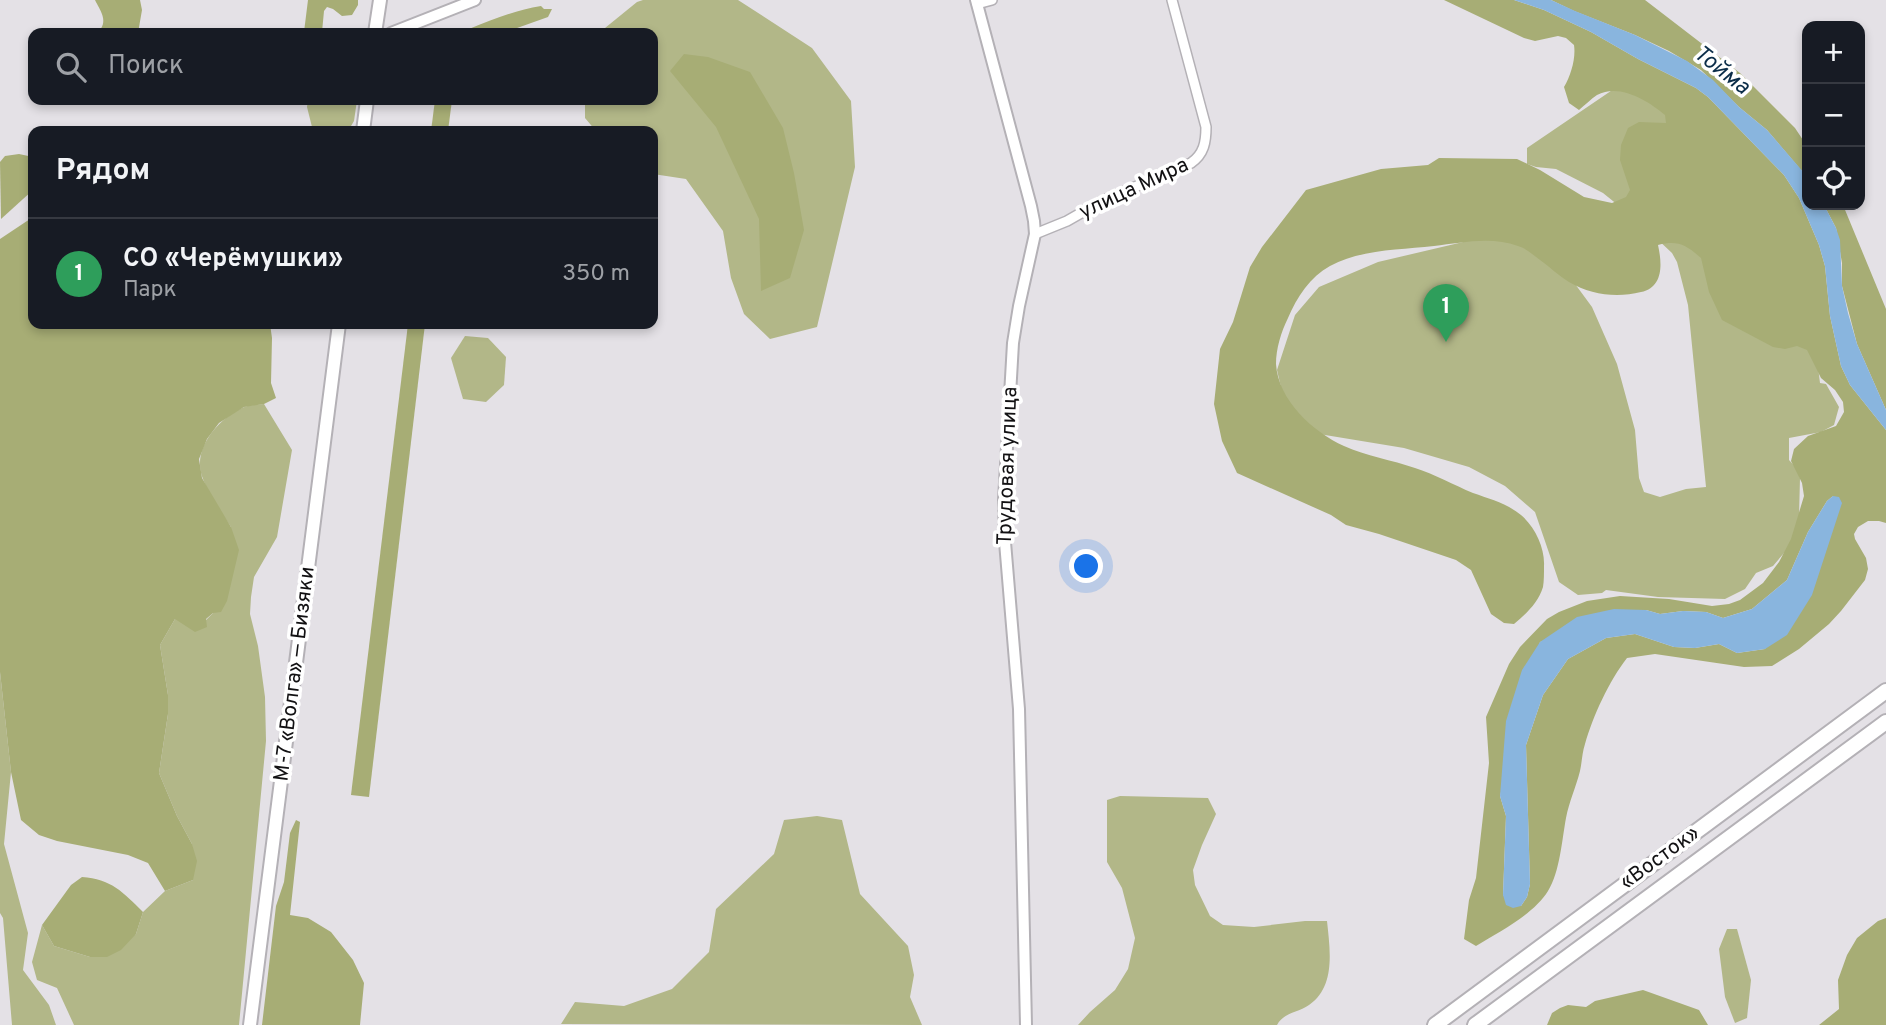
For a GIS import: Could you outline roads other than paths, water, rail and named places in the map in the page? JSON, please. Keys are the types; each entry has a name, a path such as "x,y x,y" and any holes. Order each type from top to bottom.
{"main road":[{"path":"376,28 380,0"},
{"path":"364,126 366,105"},
{"name":"М-7 «Волга» — Бизяки","path":"250,1025 338,329"},
{"name":"«Восток»","path":"1435,1025 1886,691"},
{"name":"«Восток»","path":"1475,1025 1886,722"}],"street":[{"path":"404,28 475,0"},
{"path":"977,2 992,0"},
{"name":"улица Мира","path":"1035,234 1067,221 1102,201 1191,163 1200,155 1205,143 1206,127 1172,0"},
{"name":"Трудовая улица","path":"977,2 1033,214 1035,234 1013,343 1003,500 1004,542 1019,709 1026,1025"}],"water":[{"path":"1514,0 1551,0 1635,35 1687,61 1713,80 1739,107 1767,130 1802,171 1802,205 1784,175 1708,97 1591,32 1544,10"},
{"path":"1804,210 1827,210 1836,228 1840,240 1842,286 1848,313 1857,344 1886,410 1886,430 1850,385 1841,366 1830,316 1825,266"},
{"path":"1833,496 1839,497 1842,503 1812,595 1787,635 1765,649 1737,653 1719,644 1695,648 1674,647 1635,634 1606,638 1568,659 1543,695 1526,745 1530,884 1527,897 1521,906 1513,908 1506,905 1503,895 1506,816 1500,796 1506,721 1522,670 1540,642 1577,617 1614,609 1646,610 1660,614 1706,612 1723,618 1752,609 1787,580 1808,532"}],"place":[{"name":"СО «Черёмушки»","path":"1446,342"}],"water label":[{"name":"Тойма","path":"1721,71"}]}
